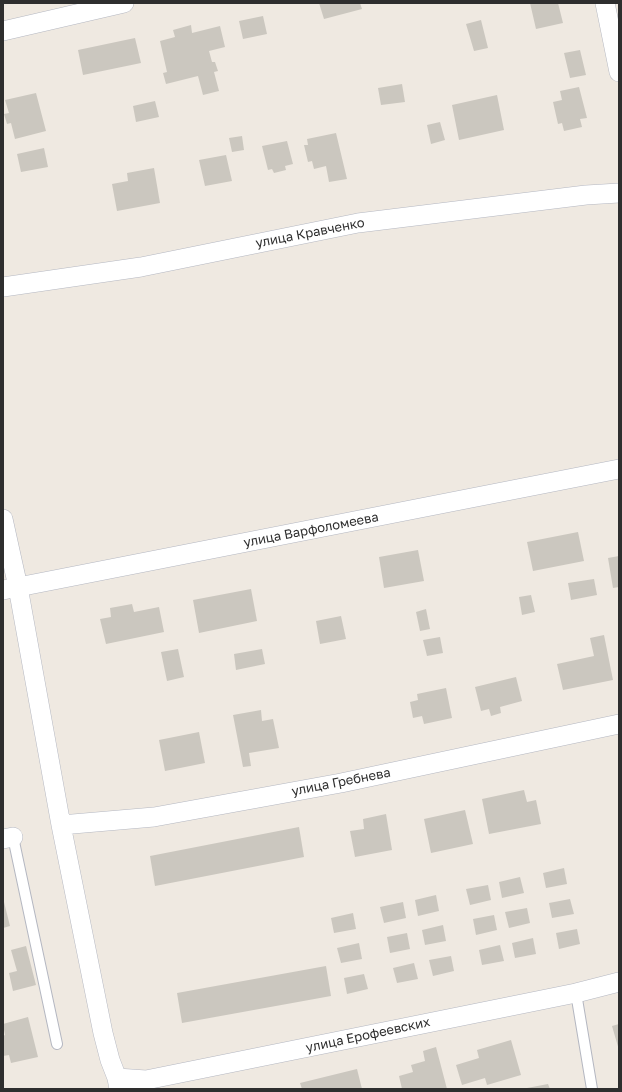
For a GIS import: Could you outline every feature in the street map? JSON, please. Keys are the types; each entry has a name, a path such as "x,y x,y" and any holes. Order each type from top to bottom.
{"street":[{"path":"3,31 124,3"},
{"path":"605,3 619,72"},
{"name":"улица Кравченко","path":"3,287 141,267 358,223 586,195 619,193"},
{"name":"улица Варфоломеева","path":"10,589 619,469"},
{"path":"3,519 10,589 61,825 103,1033 118,1084"},
{"name":"улица Гребнева","path":"61,825 154,817 248,800 341,783 619,724"},
{"name":"улица Ерофеевских","path":"118,1084 146,1080 576,993 619,982"}],"lane":[{"path":"8,838 57,1044"},
{"path":"576,993 592,1089"}],"building":[{"path":"319,3 360,3 362,9 324,19"},
{"path":"530,3 558,3 563,23 536,29"},
{"path":"263,16 267,34 243,39 239,21"},
{"path":"481,20 488,48 474,51 466,24"},
{"path":"191,25 192,33 220,26 225,47 209,51 212,62 215,62 218,71 214,72 219,91 203,95 198,76 166,84 163,73 167,72 160,41 175,37 173,30"},
{"path":"135,38 141,63 83,75 78,50"},
{"path":"580,50 586,75 570,78 564,53"},
{"path":"402,84 405,102 381,105 378,88"},
{"path":"579,87 587,118 580,119 582,127 564,131 562,123 558,124 553,102 562,100 560,91"},
{"path":"36,93 46,131 15,139 11,123 7,124 4,114 9,113 5,100"},
{"path":"497,95 504,130 459,140 452,105"},
{"path":"155,101 159,117 136,122 133,106"},
{"path":"440,122 445,140 431,144 427,125"},
{"path":"336,133 347,179 329,182 326,166 314,169 312,161 308,162 304,145 308,145 307,139"},
{"path":"242,136 244,150 232,152 229,138"},
{"path":"287,141 293,164 285,166 286,170 274,173 272,169 268,170 262,146"},
{"path":"44,148 48,167 21,172 17,154"},
{"path":"226,155 232,181 205,186 199,160"},
{"path":"154,168 160,203 117,211 112,184 128,181 127,173"},
{"path":"578,532 584,561 533,571 527,542"},
{"path":"418,550 424,581 384,588 379,557"},
{"path":"619,556 619,587 613,588 608,558"},
{"path":"594,579 597,595 571,600 568,583"},
{"path":"251,589 257,621 199,633 193,600"},
{"path":"531,595 535,612 522,615 519,597"},
{"path":"132,604 134,612 159,607 164,632 106,644 100,619 111,617 110,608"},
{"path":"426,609 430,629 420,631 416,612"},
{"path":"341,616 346,639 320,644 316,621"},
{"path":"604,635 613,680 563,690 557,664 594,656 590,638"},
{"path":"440,637 443,653 427,656 423,640"},
{"path":"178,649 184,677 167,681 161,652"},
{"path":"262,649 265,664 236,670 234,654"},
{"path":"516,677 522,701 500,707 501,713 491,716 489,709 481,711 475,687"},
{"path":"446,688 452,718 424,724 422,716 413,718 410,702 418,700 417,694"},
{"path":"261,710 262,721 273,719 279,748 249,753 251,766 243,767 233,715"},
{"path":"199,732 205,763 165,771 159,740"},
{"path":"524,790 527,802 536,800 541,824 489,834 482,799"},
{"path":"465,810 473,844 431,853 424,819"},
{"path":"386,814 392,850 355,857 350,831 364,829 363,819"},
{"path":"299,827 304,857 155,886 150,856"},
{"path":"564,868 567,884 546,888 543,873"},
{"path":"520,877 524,893 502,898 499,882"},
{"path":"488,885 491,900 470,905 466,889"},
{"path":"436,895 439,911 418,916 415,900"},
{"path":"3,898 10,926 3,928"},
{"path":"570,899 574,914 552,918 549,903"},
{"path":"403,902 406,918 384,923 380,907"},
{"path":"527,908 530,923 509,928 505,912"},
{"path":"353,913 356,929 334,933 331,918"},
{"path":"494,915 497,930 476,935 473,919"},
{"path":"443,925 446,941 425,945 422,930"},
{"path":"577,929 580,944 559,949 556,933"},
{"path":"407,933 410,949 390,953 387,937"},
{"path":"533,938 536,954 515,958 512,943"},
{"path":"359,943 362,959 341,963 337,948"},
{"path":"500,945 504,961 482,965 479,950"},
{"path":"26,946 36,985 13,991 9,973 17,971 11,950"},
{"path":"451,956 454,971 433,976 429,960"},
{"path":"414,963 418,979 397,983 393,968"},
{"path":"326,966 331,996 182,1023 177,993"},
{"path":"364,974 368,989 347,994 344,978"},
{"path":"28,1017 38,1057 11,1063 9,1055 3,1056 3,1036 5,1035 3,1024"},
{"path":"619,1024 619,1050 612,1026"},
{"path":"511,1040 521,1075 487,1085 485,1078 462,1085 456,1065 479,1058 477,1050"},
{"path":"436,1047 447,1089 402,1089 399,1076 413,1072 411,1065 425,1061 423,1051"},
{"path":"357,1069 362,1089 302,1089 300,1083"},
{"path":"548,1084 550,1089 527,1088"}]}
